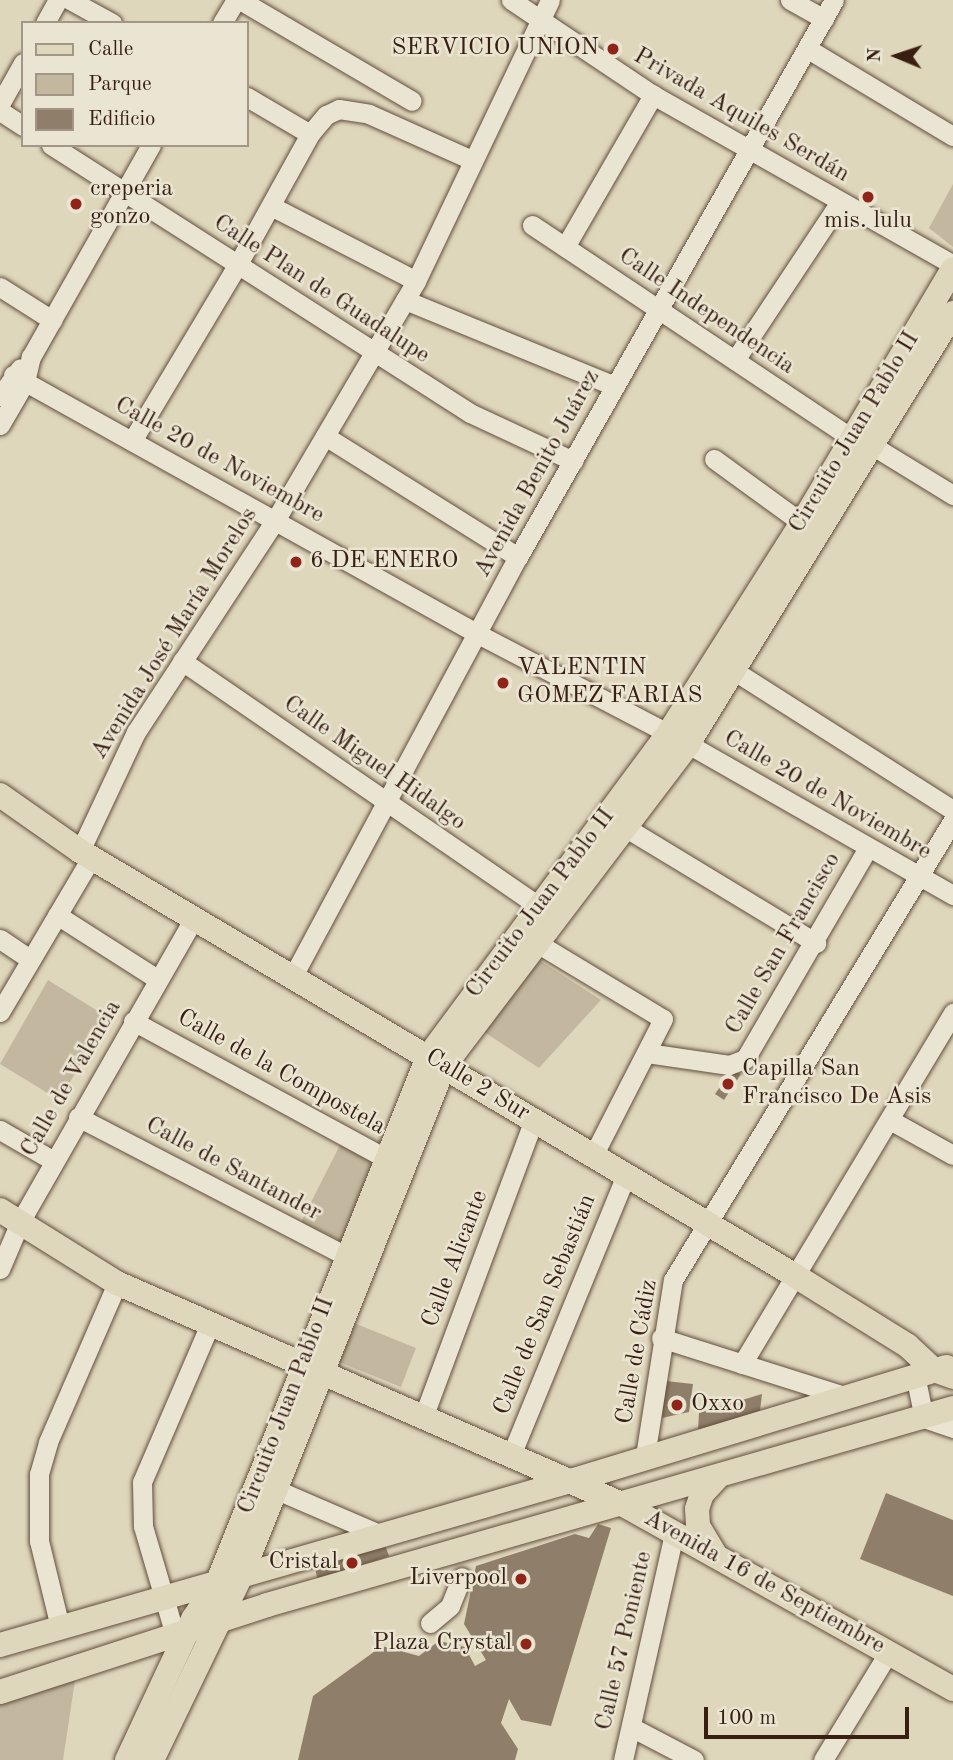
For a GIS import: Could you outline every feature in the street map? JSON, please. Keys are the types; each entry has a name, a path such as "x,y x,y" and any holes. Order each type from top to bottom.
{"main road":[{"name":"Circuito Juan Pablo II","path":"152,1760 221,1620 277,1490 315,1368 355,1260 436,1062 539,906 736,672 863,443 953,267"},
{"name":"Circuito Juan Pablo II","path":"436,1062 537,943 622,826 678,739 802,523 863,443 953,313"},
{"name":"Calle 2 Sur","path":"0,795 86,855 794,1275 908,1346 939,1372"},
{"name":"Avenida 16 de Septiembre","path":"10,1216 117,1283 574,1480 624,1505 953,1689"},
{"name":"Circuito Juan Pablo II","path":"127,1760 182,1626 217,1584 315,1368"},
{"path":"0,1659 156,1599 217,1584 242,1574 379,1534 574,1480 844,1396 939,1372"},
{"path":"0,1676 182,1626 221,1620 953,1408"},
{"path":"716,1557 698,1526 697,1509 702,1494 717,1478"},
{"name":"Circuito Juan Pablo II","path":"217,1584 221,1620"},
{"path":"0,1692 182,1626"},
{"path":"0,1645 54,1636"}],"street":[{"path":"46,21 58,0"},
{"path":"70,0 108,21"},
{"path":"223,21 238,0 412,101"},
{"name":"Privada Aquiles Serdán","path":"511,0 653,95 953,267"},
{"name":"Avenida José María Morelos","path":"0,1012 57,915 86,855 121,760 276,519 416,281 550,0"},
{"path":"790,0 824,19"},
{"name":"Avenida Benito Juárez","path":"293,976 519,556 834,0"},
{"path":"808,49 953,136"},
{"path":"0,104 21,67"},
{"path":"565,247 653,95"},
{"path":"248,98 310,134"},
{"path":"132,441 238,264 310,134 326,115 339,109 378,118 472,160"},
{"path":"0,111 21,125"},
{"name":"Calle Plan de Guadalupe","path":"54,147 373,354 470,413 573,461"},
{"path":"2,408 150,147"},
{"path":"735,360 840,202"},
{"path":"271,206 416,281"},
{"name":"Calle Independencia","path":"532,225 657,310 863,443 953,495"},
{"path":"0,287 52,320"},
{"path":"405,300 615,386"},
{"name":"Calle 20 de Noviembre","path":"19,379 276,519 478,634 678,739 953,895"},
{"path":"325,436 519,556"},
{"path":"714,459 802,523"},
{"name":"Calle Miguel Hidalgo","path":"183,661 539,906"},
{"path":"736,672 953,810"},
{"name":"Calle de Cádiz","path":"645,1456 661,1338 673,1280 953,820"},
{"path":"622,826 816,943"},
{"name":"Calle San Francisco","path":"648,1053 729,1065 745,1059 816,943 868,848"},
{"path":"57,915 157,979"},
{"name":"Calle de Valencia","path":"0,1269 10,1216 54,1161 194,918"},
{"path":"0,939 31,960"},
{"path":"537,943 661,1014 662,1025 593,1156"},
{"path":"742,1364 953,1013"},
{"name":"Calle de la Compostela","path":"133,1021 396,1164"},
{"name":"Calle de Santander","path":"78,1117 355,1260"},
{"path":"890,1120 953,1155"},
{"name":"Calle Alicante","path":"424,1415 534,1121"},
{"path":"0,1130 54,1161"},
{"name":"Calle de San Sebastián","path":"512,1453 626,1175"},
{"path":"54,1636 40,1541 39,1474 48,1442 117,1283"},
{"path":"182,1626 156,1599 144,1526 142,1482 210,1324"},
{"path":"661,1338 844,1396"},
{"path":"939,1372 924,1418 953,1428"},
{"path":"277,1490 379,1534"},
{"name":"Calle 57 Poniente","path":"623,1760 674,1533"},
{"path":"430,1623 450,1606 462,1577"},
{"path":"823,1760 888,1653"},
{"path":"631,1727 694,1760"}],"green space":[{"path":"953,184 953,247 929,228"},
{"path":"539,960 601,1000 539,1068 481,1030"},
{"path":"48,980 109,1018 59,1100 0,1064"},
{"path":"340,1145 380,1161 347,1244 301,1222"},
{"path":"354,1323 416,1348 401,1387 339,1362"},
{"path":"76,1674 63,1760 0,1760 0,1699"}],"building":[{"name":"Capilla San Francisco De Asis","path":"731,1071 741,1074 724,1100 715,1094"},
{"path":"666,1381 693,1384 689,1412 662,1418"},
{"path":"762,1394 760,1411 698,1430 699,1413"},
{"path":"886,1493 953,1520 953,1596 860,1559"},
{"name":"Plaza Crystal","path":"598,1524 611,1528 551,1726 521,1720 509,1699 501,1723 518,1749 515,1760 298,1760 313,1696 382,1646 419,1656 439,1641 465,1647 475,1666 486,1660 464,1624 476,1566 575,1534 589,1538"},
{"name":"Cristal","path":"385,1545 389,1556 318,1580 315,1569"}],"place":[{"name":"SERVICIO UNION","path":"613,49"},
{"name":"mis. lulu","path":"868,197"},
{"name":"creperia gonzo","path":"76,204"},
{"name":"6 DE ENERO","path":"296,562"},
{"name":"VALENTIN GOMEZ FARIAS","path":"503,683"},
{"name":"Capilla San Francisco De Asis","path":"728,1084"},
{"name":"Oxxo","path":"677,1405"},
{"name":"Cristal","path":"352,1563"},
{"name":"Liverpool","path":"521,1579"},
{"name":"Plaza Crystal","path":"526,1644"}]}
